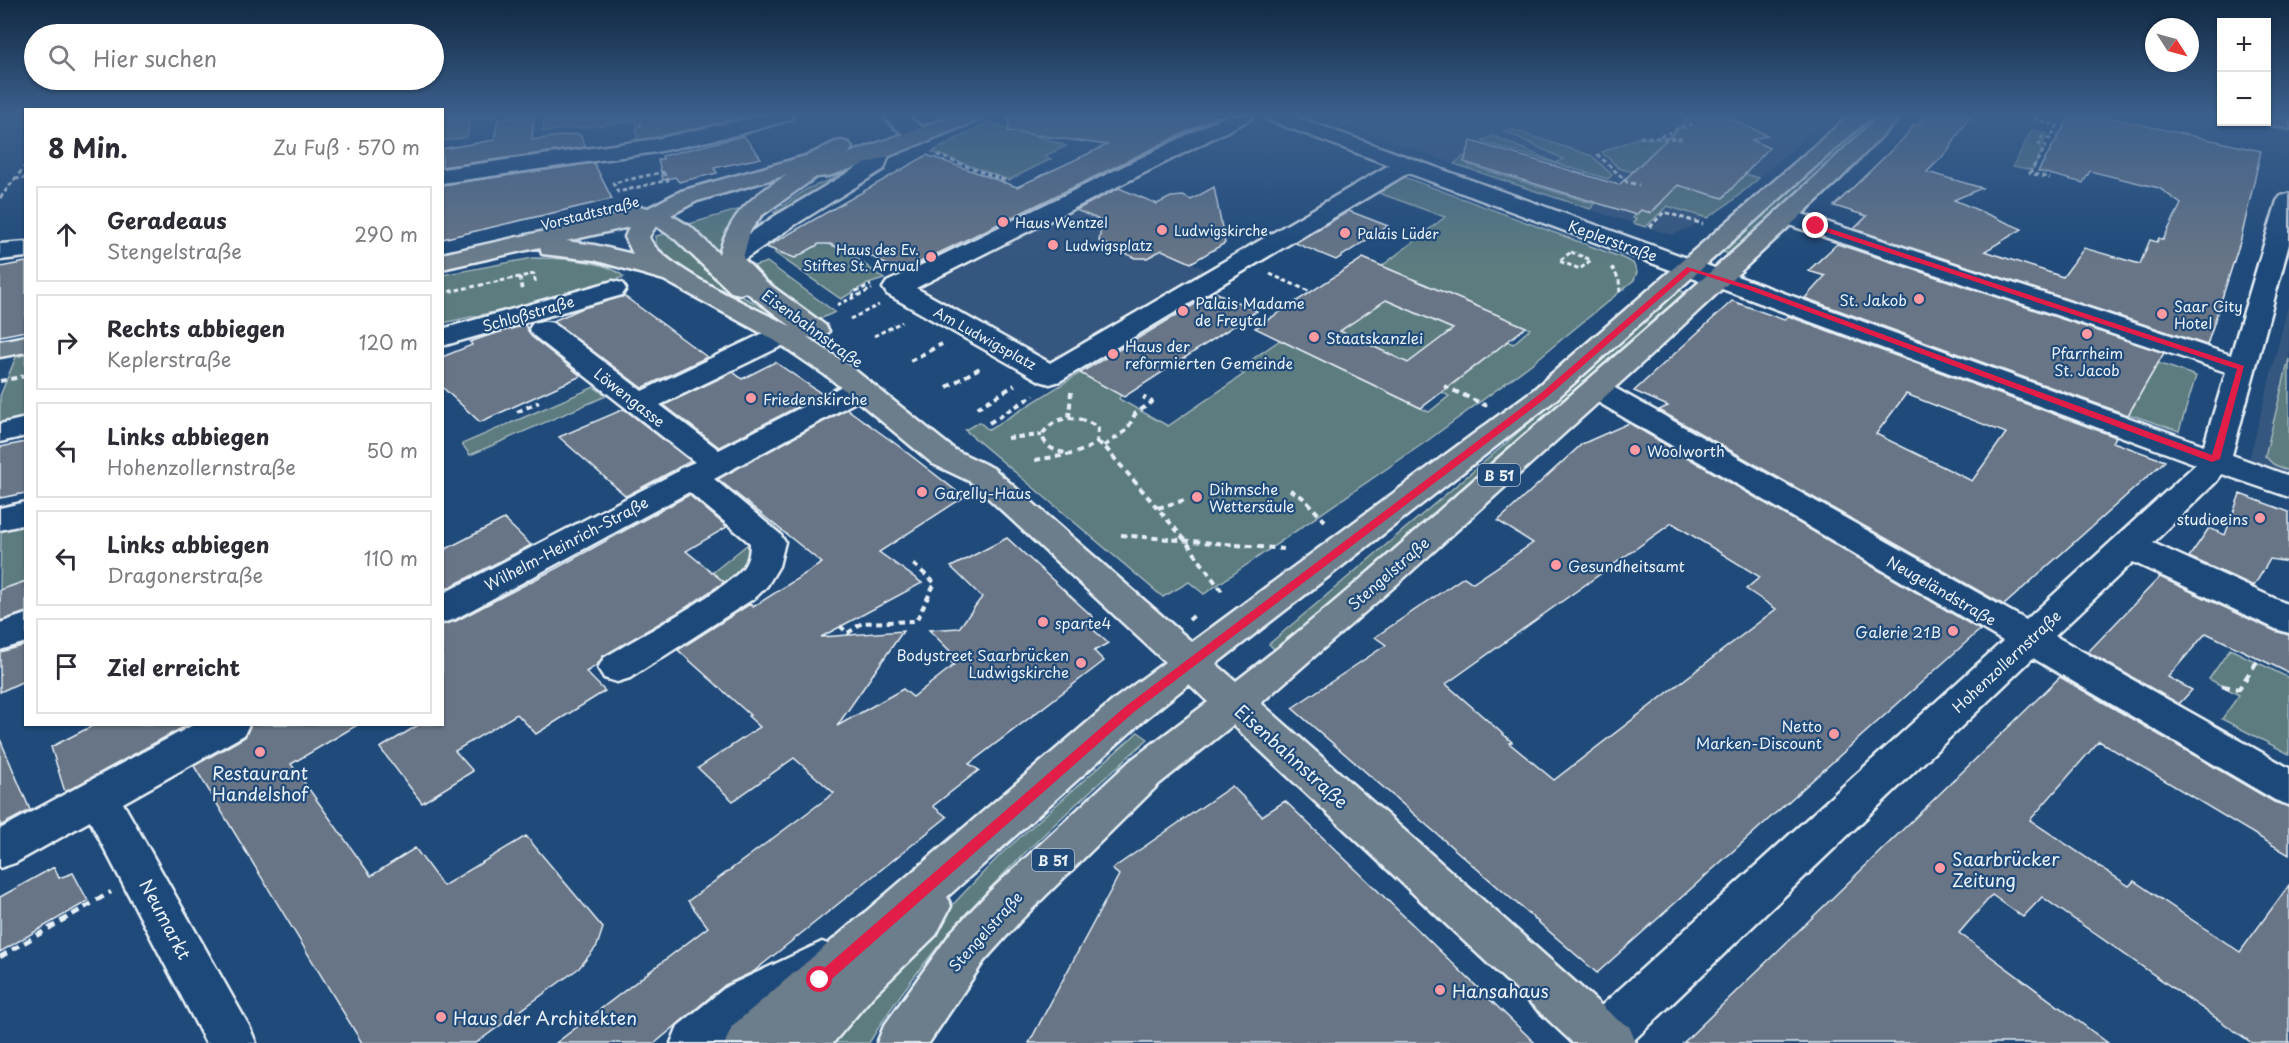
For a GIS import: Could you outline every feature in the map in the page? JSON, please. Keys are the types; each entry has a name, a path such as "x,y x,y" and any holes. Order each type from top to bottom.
{"main road":[{"name":"Vorstadtstraße","path":"444,249 601,211 777,165"},
{"path":"674,275 645,253 640,246 638,237 641,228 653,215 689,196 800,165"},
{"name":"Vorstadtstraße","path":"444,264 653,215 837,165"},
{"name":"Stengelstraße","path":"901,1043 953,965 1006,905 1145,772 1296,653 1596,389 1703,273 1812,165"},
{"name":"Stengelstraße","path":"749,1043 1130,709 1703,273 1785,216 1841,165"},
{"path":"730,258 736,235 748,217 770,197 806,174"},
{"path":"601,211 653,215 664,219 676,227 736,284 784,322"},
{"path":"444,264 561,249 610,256 674,275"},
{"name":"Eisenbahnstraße","path":"730,258 784,322 945,457 982,475 1453,900 1604,1042"},
{"name":"Eisenbahnstraße","path":"674,275 784,322 861,363 968,446 982,475"},
{"path":"0,349 24,344"},
{"path":"809,1043 822,1016 920,921 967,850"}],"street":[{"path":"444,176 522,165"},
{"path":"730,258 784,221 875,165"},
{"path":"900,304 896,288 1144,165"},
{"name":"Am Ludwigsplatz","path":"900,304 1061,382 1242,261 1406,165"},
{"name":"Keplerstraße","path":"1409,165 2289,487"},
{"name":"Hohenzollernstraße","path":"1604,1042 2205,474 2215,459 2289,201"},
{"path":"1785,216 2241,368"},
{"path":"0,252 24,249"},
{"name":"Schloßstraße","path":"444,337 613,289"},
{"path":"639,404 784,322"},
{"name":"Löwengasse","path":"543,329 639,404 703,470"},
{"name":"Wilhelm-Heinrich-Straße","path":"444,609 860,388"},
{"name":"Neugeländstraße","path":"1596,389 2289,788"},
{"path":"0,432 24,428"},
{"path":"617,668 737,594 752,582 763,567 768,542 703,470"},
{"path":"0,519 24,513"},
{"path":"2129,546 2289,620"},
{"path":"0,638 24,628"},
{"path":"0,850 227,726"},
{"name":"Neumarkt","path":"98,796 232,1043"},
{"path":"694,1043 743,1003 861,943"}],"path":[{"path":"974,165 1004,180 1004,184"},
{"path":"1608,165 1627,182 1639,185"},
{"path":"2035,165 2030,173 2050,178"},
{"path":"0,198 24,168"},
{"path":"658,183 645,188 618,192 613,183 663,172 668,180"},
{"path":"15,179 24,178"},
{"path":"1645,232 1664,212 1706,225"},
{"path":"1571,252 1592,260 1580,269 1559,261 1571,252"},
{"path":"1242,261 1311,292"},
{"path":"1608,263 1619,280 1621,303"},
{"path":"444,293 534,274 536,285"},
{"path":"520,277 522,288"},
{"path":"853,298 854,292 874,285"},
{"path":"837,306 871,289"},
{"path":"850,319 900,304"},
{"path":"874,336 900,304"},
{"path":"910,361 946,342"},
{"path":"947,387 990,362"},
{"path":"0,381 24,376"},
{"path":"977,408 1023,380"},
{"path":"990,423 1052,384 1061,382 1069,418"},
{"path":"1444,386 1490,408"},
{"path":"1104,446 1127,430 1135,414 1152,402 1143,397"},
{"path":"518,412 539,402"},
{"path":"1007,438 1042,435 1051,424 1069,418 1085,420 1098,428 1100,434 1097,442 1083,451 1035,460"},
{"path":"1042,435 1051,449 1066,453"},
{"path":"1097,442 1104,446 1185,540 1223,593"},
{"path":"1290,490 1302,497 1325,521"},
{"path":"1158,508 1188,499"},
{"path":"1121,535 1284,549"},
{"path":"840,626 848,633 862,623 915,621 935,584 912,562"},
{"path":"2222,686 2240,689 2259,658"},
{"path":"0,957 142,874"}],"shaded area":[{"path":"1457,165 1774,165 1732,201 1691,227 1672,235 1549,197"},
{"name":"Ludwigsplatz","path":"1072,208 1209,271 1042,370 904,292"},
{"path":"2289,302 2289,475 2249,460"}],"green space":[{"path":"967,165 1040,165 1009,180"},
{"path":"1456,165 1468,165 1595,204 1590,209"},
{"path":"1560,165 1601,165 1612,175 1608,179"},
{"path":"1615,165 1640,165 1632,172"},
{"path":"1820,165 1827,165 1729,254 1722,252"},
{"path":"2014,165 2035,165 2032,170"},
{"path":"849,172 784,216 774,212 807,189"},
{"path":"1745,174 1759,178 1707,218 1667,206 1646,227 1633,223 1636,219 1633,218 1640,210 1651,213 1662,202 1658,179 1723,198"},
{"path":"1404,177 1620,257 1633,263 1637,272 1634,280 1534,362 1427,441 1204,594 1189,582 1163,597 965,430 979,422 989,430 1080,373 1121,395 1119,399 1168,426 1244,374 1237,370 1280,340 1429,412 1449,396 1438,390 1449,382 1453,384 1499,348 1503,339 1513,344 1530,329 1382,266 1445,217 1379,193"},
{"path":"744,210 725,234 721,261 689,224"},
{"path":"671,232 723,284 791,322 783,326 685,272 656,245 656,236"},
{"path":"823,242 847,251 884,279 865,285 841,299 775,253 775,250 795,258"},
{"path":"533,258 568,259 594,263 606,266 624,277 526,305 444,323 444,275"},
{"path":"767,262 835,312 818,320 783,296 754,266"},
{"path":"1679,290 1686,293 1512,449 1277,652 1269,644 1504,445"},
{"path":"1386,300 1453,329 1408,363 1340,331"},
{"path":"24,355 24,419 0,424 0,396 16,357"},
{"path":"2289,359 2289,471 2273,464 2265,456"},
{"path":"2158,363 2196,376 2179,431 2105,406 2109,399 2133,407"},
{"path":"594,387 606,396 470,455 462,444"},
{"path":"24,524 24,581 0,590 1,530"},
{"path":"748,544 750,550 747,562 728,585 712,573"},
{"path":"2230,649 2289,678 2289,754 2222,719 2239,695 2209,679"},
{"path":"1138,732 1148,739 1033,844 962,919 897,999 869,1043 827,1043 919,940 1000,855"}],"building":[{"path":"595,165 612,199 444,239 444,185"},
{"path":"659,165 730,165 714,168 717,173 679,182 675,177 663,180"},
{"path":"910,165 954,165 1017,187 1065,165 1119,165 900,272 854,247 847,251 830,244 819,244 795,258 766,247"},
{"path":"1473,165 1551,165 1619,185 1640,165 1754,165 1723,198 1678,185 1651,213 1641,210 1636,215"},
{"path":"1877,165 1934,165 1927,172 1982,188 1954,200 2022,229 1985,251 2063,277 2084,248 2140,264 2150,240 2157,242 2159,238 2163,240 2181,204 2159,188 2090,171 2083,183 2038,171 2042,165 2258,165 2241,239 2207,345 1854,229 1867,216 1834,206"},
{"name":"Ludwigskirche","path":"1214,187 1225,243 1191,263 1162,250 1147,258 1135,258 1099,241 1102,221 1076,210 1119,188 1157,204 1171,197 1183,196 1191,200"},
{"name":"Palais Lüder","path":"1349,211 1388,226 1336,260 1295,243"},
{"path":"1837,244 2164,353 2128,415 1805,298 1825,276 1808,271"},
{"name":"Staatskanzlei","path":"1363,258 1526,327 1421,408 1255,328","holes":["1386,300 1453,329 1408,363 1340,331"]},
{"path":"24,262 24,331 0,336 0,267"},
{"path":"1215,292 1257,311 1124,397 1080,373"},
{"path":"624,296 707,357 642,388 553,321 583,308"},
{"path":"1732,301 1784,320 1788,316 2116,437 2113,442 2165,461 2004,605 1659,410 1668,406 1634,391","holes":["1906,394 2006,433 1972,481 1876,434"]},
{"path":"525,325 532,337 581,376 480,422 444,389 444,356 472,345 470,342"},
{"name":"Friedenskirche","path":"775,362 822,394 719,447 664,405 733,372 742,379"},
{"path":"624,409 691,461 626,496 559,437"},
{"path":"847,409 964,497 879,552 922,583 821,637 903,631 837,726 903,689 913,697 954,665 951,662 957,658 929,630 959,628 982,597 951,567 1007,538 1093,617 1085,622 1108,643 1094,651 1104,661 969,764 979,770 933,806 947,817 753,972 725,985 655,1043 556,1043 708,927 688,901 834,793 794,758 733,801 698,768 760,727 748,716 750,715 678,650 750,604 753,607 822,563 718,479"},
{"path":"1629,423 1980,630 1597,973 1292,708 1386,645 1375,637 1464,577 1473,583 1533,543 1498,521 1582,444","holes":["1672,523 1760,577 1746,589 1776,609 1554,780 1509,743 1512,742 1446,684"]},
{"path":"24,442 24,493 0,498 0,447"},
{"path":"2240,494 2289,512 2289,562 2270,559 2254,586 2189,557 2209,528 2225,535"},
{"path":"689,495 727,527 686,551 724,582 679,612 603,656 597,665 586,672 605,691 536,734 517,714 455,751 473,771 422,803 380,748 417,726 444,726 444,624 456,621"},
{"path":"504,519 531,545 444,590 444,550"},
{"path":"2160,577 2275,631 2289,635 2289,673 2206,633 2168,677 2192,690 2179,704 2088,652"},
{"path":"24,582 24,613 0,621 0,590"},
{"path":"24,646 24,681 0,692 0,652"},
{"path":"2060,677 2274,802 2289,807 2289,855 2099,741 2030,820 2129,886 2134,881 2240,952 2289,885 2289,1043 2252,1043 2042,897 2023,917 1992,895 1959,933 2108,1043 1683,1043"},
{"path":"92,726 185,726 65,792 51,747"},
{"path":"250,726 356,726 291,764 371,876 415,848 443,886 526,836 603,928 597,946 579,968 476,1043 362,1043 194,766 245,737"},
{"path":"0,739 30,810 0,826"},
{"path":"1232,786 1262,816 1285,801 1535,1043 1029,1043 1119,875 1112,869"},
{"path":"54,867 59,878 73,873 88,901 0,952 0,897"}],"place":[{"name":"Haus Wentzel","path":"1003,222"},
{"name":"Ludwigskirche","path":"1162,230"},
{"name":"Palais Lüder","path":"1345,233"},
{"name":"Ludwigsplatz","path":"1053,245"},
{"name":"Haus des Ev. Stiftes St. Arnual","path":"931,257"},
{"name":"St. Jakob","path":"1919,299"},
{"name":"Palais Madame de Freytal","path":"1183,311"},
{"name":"Saar City Hotel","path":"2162,314"},
{"name":"Pfarrheim St. Jacob","path":"2087,334"},
{"name":"Staatskanzlei","path":"1314,337"},
{"name":"Haus der reformierten Gemeinde","path":"1113,354"},
{"name":"Friedenskirche","path":"751,398"},
{"name":"Woolworth","path":"1635,450"},
{"name":"Garelly-Haus","path":"922,492"},
{"name":"Dihmsche Wettersäule","path":"1197,497"},
{"name":"studioeins","path":"2260,518"},
{"name":"Gesundheitsamt","path":"1556,565"},
{"name":"sparte4","path":"1043,622"},
{"name":"Galerie 21B","path":"1953,631"},
{"name":"Bodystreet Saarbrücken Ludwigskirche","path":"1081,663"},
{"name":"Netto Marken-Discount","path":"1834,734"},
{"name":"Restaurant Handelshof","path":"260,752"},
{"name":"Saarbrücker Zeitung","path":"1940,868"},
{"name":"Hansahaus","path":"1440,990"},
{"name":"Haus der Architekten","path":"441,1017"}],"route":[{"path":"820,980 1130,709 1543,396 1690,268 2215,459 2241,368 1816,226"}]}
